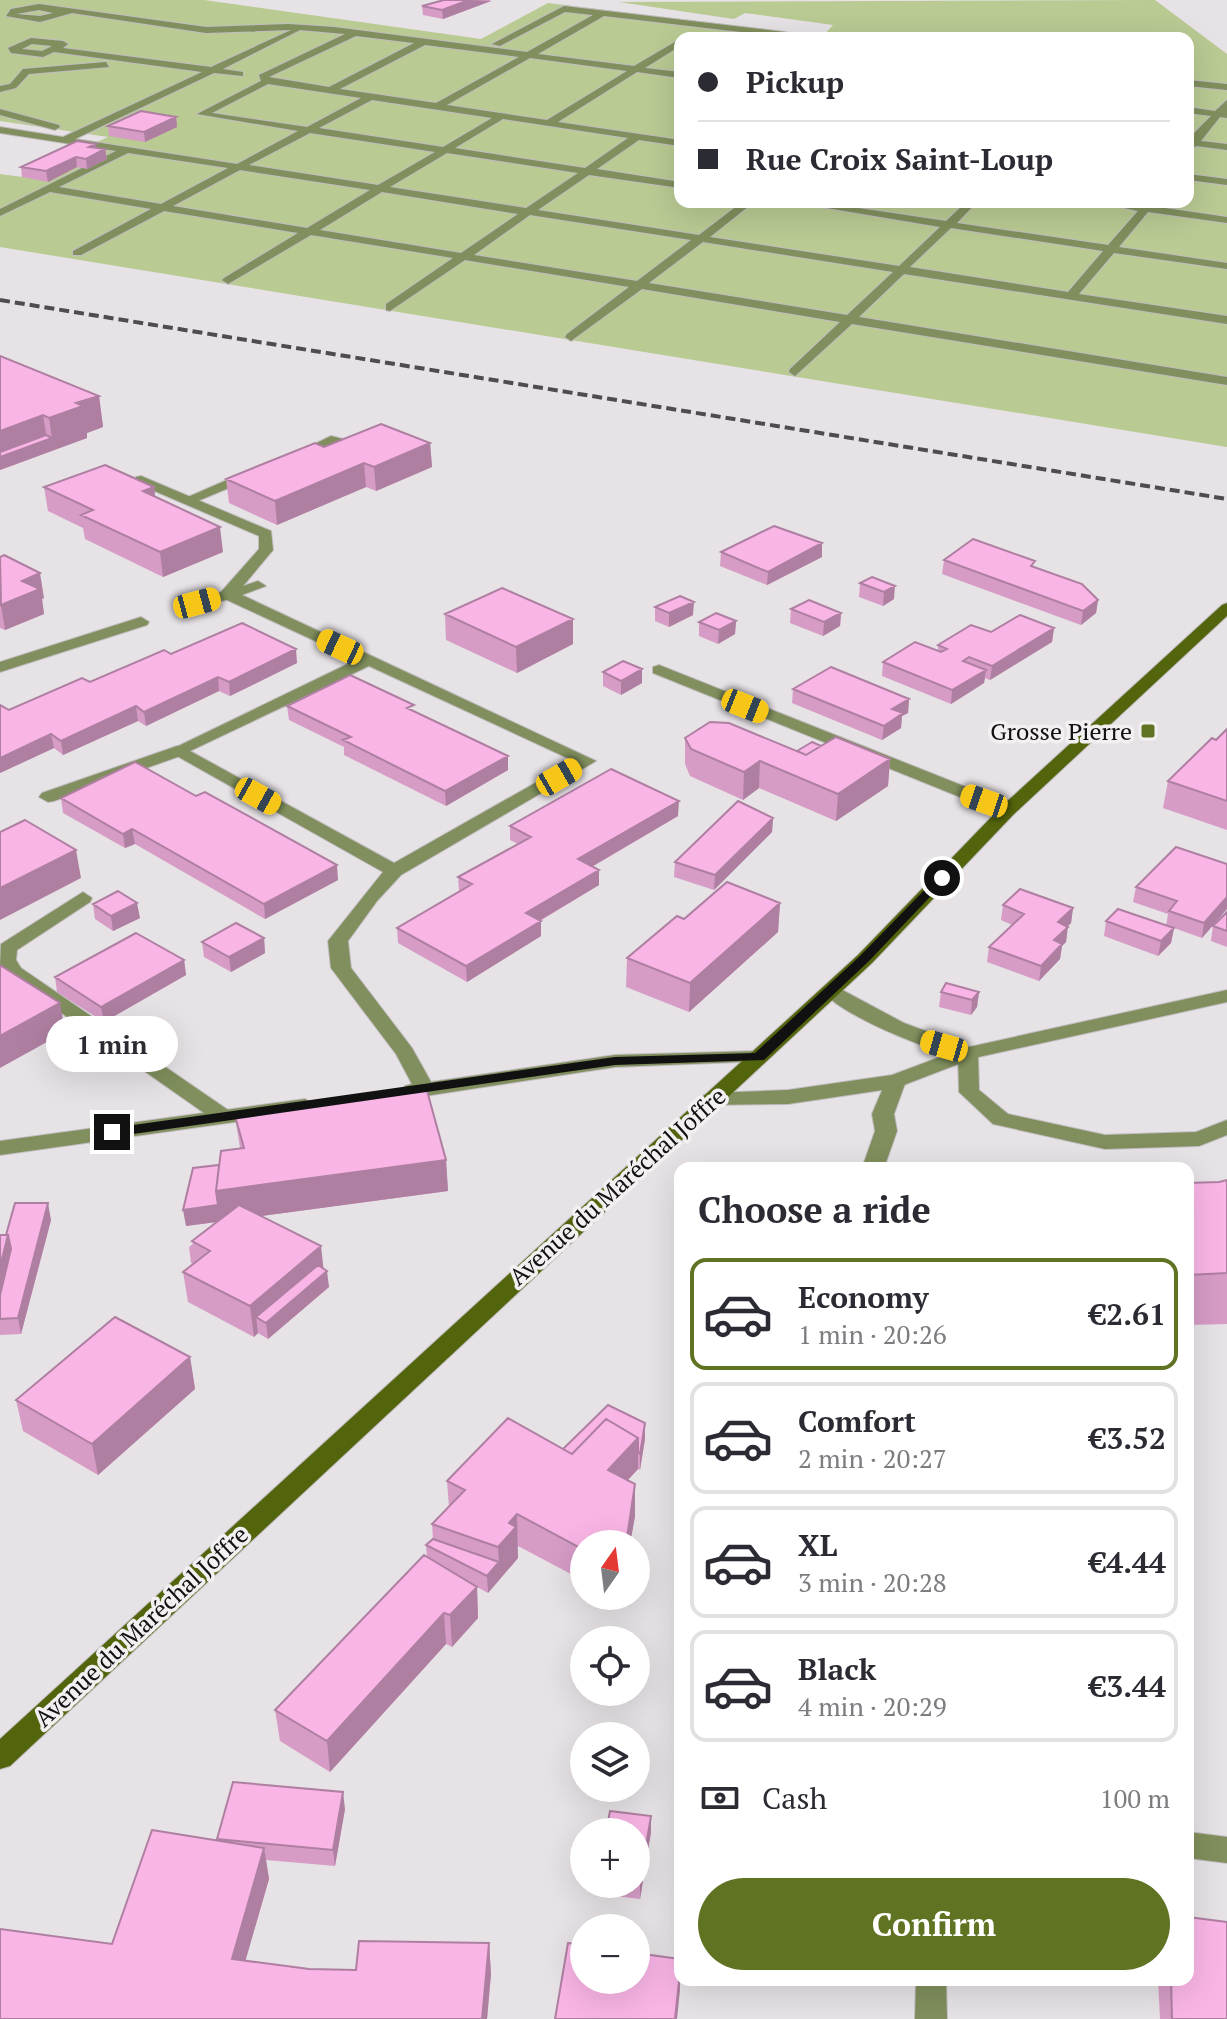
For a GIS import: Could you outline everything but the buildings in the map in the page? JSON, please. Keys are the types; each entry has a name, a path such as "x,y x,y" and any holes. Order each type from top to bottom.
{"main road":[{"name":"Avenue du Maréchal Joffre","path":"0,1757 831,990 1008,810 1227,608"}],"street":[{"path":"5,14 39,7 206,30 303,28 674,74"},
{"path":"497,44 564,9 763,32"},
{"path":"5,14 21,20 42,19 55,16 59,11"},
{"path":"435,108 603,13"},
{"path":"39,41 42,19"},
{"path":"697,32 707,26"},
{"path":"674,66 364,27 262,77 267,81 327,92 674,142"},
{"path":"66,139 303,28"},
{"path":"31,41 63,44 53,49 43,54 11,50 31,41"},
{"path":"327,92 423,42"},
{"path":"547,124 674,46"},
{"path":"53,49 240,74"},
{"path":"0,89 13,86 26,71 108,65 129,59"},
{"path":"267,81 202,114 674,184"},
{"path":"1194,84 1227,87"},
{"path":"77,253 368,98"},
{"path":"1194,140 1222,114 1227,103"},
{"path":"1194,111 1222,114"},
{"path":"0,112 78,134"},
{"path":"228,280 500,117"},
{"path":"0,130 1227,320"},
{"path":"664,141 674,134"},
{"path":"390,307 637,137"},
{"path":"1194,144 1227,147"},
{"path":"0,213 128,149"},
{"path":"1194,178 1227,182"},
{"path":"49,189 1227,381"},
{"path":"571,337 741,208"},
{"path":"836,208 1227,266"},
{"path":"795,372 966,208"},
{"path":"1071,296 1112,249 1142,208"},
{"path":"1155,208 1227,220"},
{"path":"188,500 336,439"},
{"path":"141,480 266,534 266,550 227,594"},
{"path":"197,603 258,586"},
{"path":"227,594 587,761 394,871 370,897 338,941 341,968 405,1052 425,1089"},
{"path":"0,667 141,622"},
{"path":"48,797 177,751 369,660"},
{"path":"659,670 959,793 1008,810"},
{"path":"177,751 394,871"},
{"path":"83,898 8,948 6,960 13,972 224,1117"},
{"path":"831,990 877,1019 919,1040 968,1053"},
{"path":"711,1100 788,1097 896,1081 968,1053 1227,996"},
{"path":"968,1053 969,1092 1001,1119 1105,1142 1199,1139 1227,1127"},
{"path":"385,1094 615,1061 759,1057"},
{"path":"875,1162 886,1131 883,1114 896,1081"},
{"path":"0,1148 329,1102"},
{"path":"1194,1846 1227,1850"},
{"path":"931,1986 931,2019"}],"green space":[{"path":"0,0 204,0 481,39 548,3 790,32 674,32 674,208 1194,208 1194,32 827,32 833,25 745,13 734,19 619,2 1155,0 1227,54 1227,447 0,247 0,174 23,177 108,137 0,121"}],"railway":[{"path":"0,300 1227,499"}],"place":[{"name":"Grosse Pierre","path":"1148,731"}],"route":[{"path":"112,1132 615,1061 759,1057 865,959 942,878"}]}
